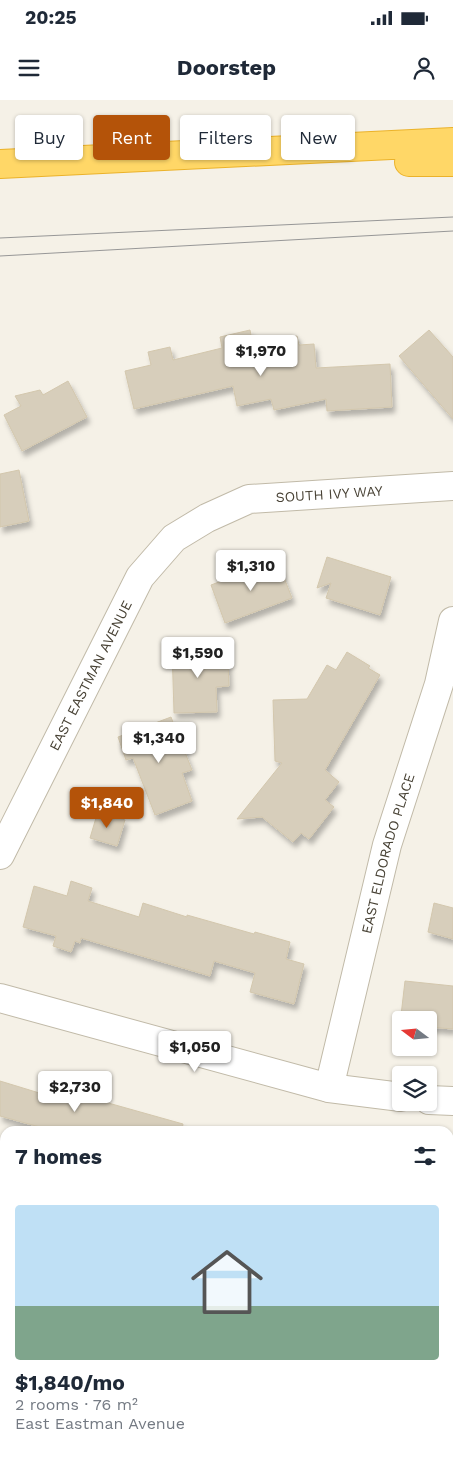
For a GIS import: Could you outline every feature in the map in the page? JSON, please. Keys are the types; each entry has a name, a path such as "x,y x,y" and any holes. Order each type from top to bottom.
{"highway":[{"path":"9,164 453,142"},
{"path":"9,164 453,162"}],"street":[{"name":"SOUTH IVY WAY","path":"207,518 249,499 453,486"},
{"name":"EAST EASTMAN AVENUE","path":"0,855 140,577 174,538 207,518"},
{"name":"EAST ELDORADO PLACE","path":"329,1088 387,845 439,684 453,620"},
{"path":"0,998 329,1088 392,1096"},
{"path":"437,1100 453,1101"}],"building":[{"path":"250,330 253,345 297,336 299,345 314,344 316,368 390,364 392,407 327,411 326,399 274,410 271,399 237,406 233,386 134,409 125,371 151,365 148,352 170,347 173,360 222,348 220,337"},
{"path":"429,330 453,357 453,419 399,356"},
{"path":"68,381 87,417 22,451 4,415 21,406 15,396 40,390 43,395"},
{"path":"19,470 29,521 0,527 0,474"},
{"path":"327,557 391,577 380,615 326,598 331,583 317,588"},
{"path":"269,563 271,568 279,565 292,598 225,623 211,585"},
{"path":"222,647 223,664 228,664 229,686 216,687 217,712 174,713 172,648"},
{"path":"347,652 370,666 368,668 380,675 325,770 339,782 325,800 334,807 309,839 301,833 293,842 262,817 237,819 282,763 275,761 273,700 307,699 327,665 336,670"},
{"path":"171,717 192,770 182,773 192,801 155,815 133,758 126,760 118,737"},
{"path":"98,811 125,820 117,846 90,838"},
{"path":"71,881 92,888 88,901 139,917 143,903 187,917 187,915 290,942 286,959 304,964 294,1004 250,992 255,973 214,961 210,976 81,938 80,943 75,941 71,952 53,946 56,936 23,927 34,886 67,896"},
{"path":"434,903 453,908 453,939 428,932"},
{"path":"405,981 453,986 453,1029 438,1028 438,1011 402,1011"},
{"path":"0,1081 59,1099 62,1090 183,1124 183,1126 36,1126 0,1116"}],"tram line":[{"path":"0,238 453,217"},
{"path":"0,256 453,231"}]}
